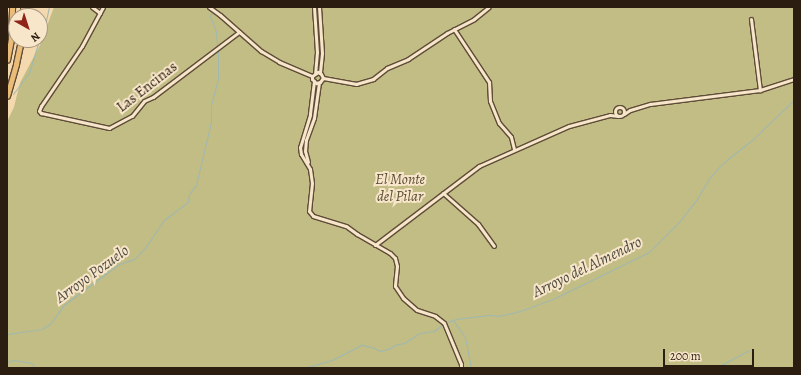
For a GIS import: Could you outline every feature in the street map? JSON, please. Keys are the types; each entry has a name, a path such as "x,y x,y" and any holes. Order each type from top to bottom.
{"highway":[{"path":"7,60 11,38 12,7"},
{"path":"7,96 19,48"}],"street":[{"path":"92,7 100,13"},
{"name":"Las Encinas","path":"103,7 82,46 41,106 39,111 41,113 109,128 135,114 144,101 153,97 239,32"},
{"path":"209,7 220,14 261,51 279,62 312,76 314,82 310,115 300,148 301,154 308,164"},
{"path":"312,76 315,73 317,52 314,7"},
{"path":"319,7 322,53 320,73 322,78"},
{"path":"322,78 356,84 373,79 387,68 408,58 454,29 474,19 488,7"},
{"path":"751,19 760,90"},
{"path":"454,29 488,82 490,101 499,123 511,137 514,150"},
{"path":"315,73 320,73"},
{"path":"322,78 319,82 314,118 306,140 305,151 312,183 309,211 313,216 346,226 375,245 390,252 395,258 397,266 395,286 403,298 417,310 435,316 444,323 461,364 461,368"},
{"path":"375,245 480,166 569,126 610,115 622,116 630,110 650,104 760,90 794,79"},
{"path":"314,82 319,82"},
{"path":"610,115 616,110 622,108 630,110"},
{"path":"622,108 624,114"},
{"path":"616,110 618,116"},
{"path":"443,193 478,224 494,246"}],"green space":[{"name":"El Monte del Pilar","path":"54,7 794,7 794,368 7,368 7,122 14,107 20,83 38,48 48,48 48,23"}],"waterway":[{"path":"48,12 49,7"},
{"name":"Arroyo Pozuelo","path":"212,13 210,16 216,32 217,45"},
{"path":"13,94 29,73 37,48"},
{"name":"Arroyo Pozuelo","path":"7,334 42,329 50,324 64,305 119,264 134,259 145,248 164,220 188,202 189,194 196,185 211,122 211,105 218,78 218,51"},
{"name":"Arroyo del Almendro","path":"447,322 456,319 491,315 499,316 520,311 555,298 649,252 679,222 718,168 753,139 794,100"},
{"path":"453,320 465,337 471,368"},
{"name":"Arroyo del Almendro","path":"304,368 332,360 362,345 372,347 380,351 388,349 395,345 404,343 420,333 434,331 442,325"},
{"path":"708,368 723,364 749,350"},
{"name":"Arroyo del Almendro","path":"7,362 14,360 31,363 35,368"}]}
